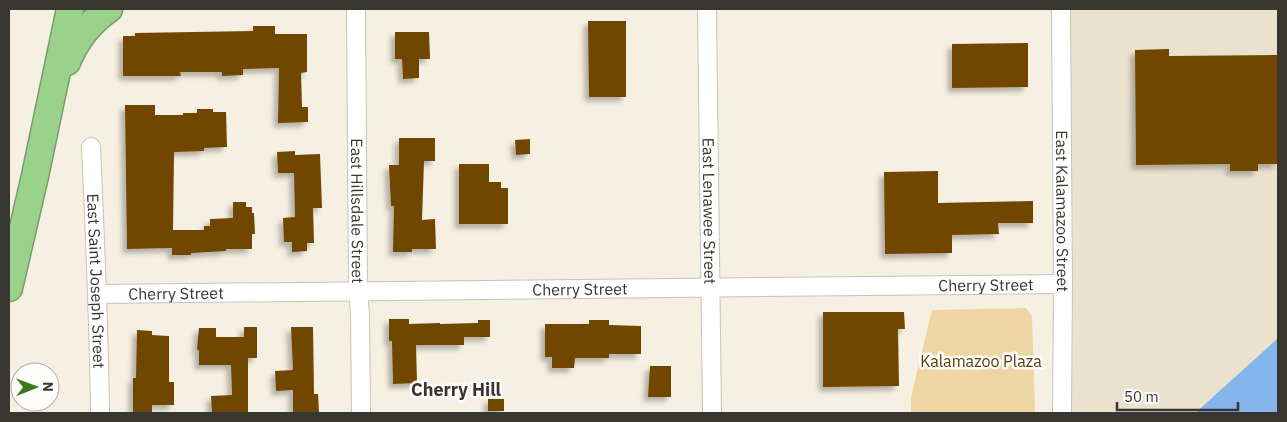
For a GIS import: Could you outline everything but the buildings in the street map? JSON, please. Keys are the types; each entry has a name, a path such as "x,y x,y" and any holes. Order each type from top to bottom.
{"highway":[{"path":"9,288 70,9"},
{"path":"35,176 69,58 82,34 98,17 109,9"}],"street":[{"name":"East Hillsdale Street","path":"356,9 361,413"},
{"name":"East Lenawee Street","path":"707,9 712,413"},
{"name":"East Kalamazoo Street","path":"1061,9 1062,413"},
{"name":"East Saint Joseph Street","path":"91,147 95,266 98,294 100,413"},
{"name":"Cherry Street","path":"98,294 1063,284"}],"shaded area":[{"path":"1061,9 1278,9 1278,338 1194,413 1062,413"}],"green space":[{"name":"Kalamazoo Plaza","path":"1026,308 1032,317 1035,413 911,413 911,397 932,310"}],"water":[{"path":"1278,338 1278,413 1195,413"}],"district":[{"name":"Cherry Hill","path":"456,389"}]}
